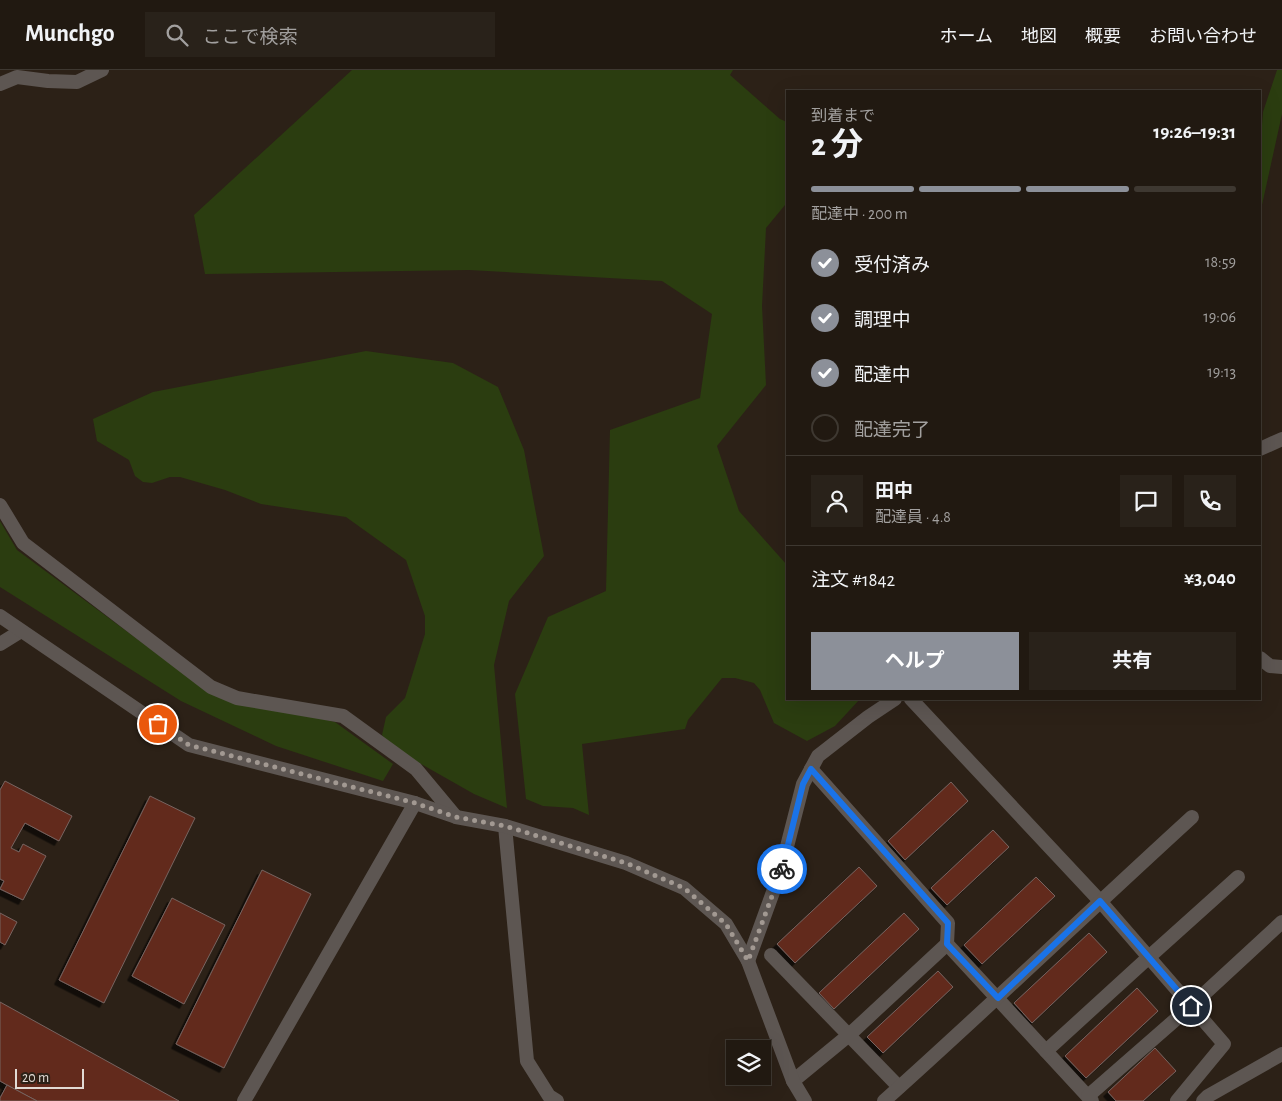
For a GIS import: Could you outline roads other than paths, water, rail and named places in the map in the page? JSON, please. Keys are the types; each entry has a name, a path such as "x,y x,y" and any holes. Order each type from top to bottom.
{"street":[{"path":"0,84 17,77 77,82 102,70"},
{"path":"1261,449 1282,439"},
{"path":"0,505 23,543 212,687 237,698 343,716 416,769 456,817"},
{"path":"0,616 189,745 415,803 456,817 505,826 626,863 684,888 726,924 748,961 792,1081 805,1101"},
{"path":"0,644 21,630"},
{"path":"1261,659 1270,666 1282,667"},
{"path":"748,961 782,870 803,784 818,756 868,717 894,700"},
{"path":"912,700 1100,901 1224,1044 1177,1101"},
{"path":"792,1081 849,1035 947,944 948,923 811,769"},
{"path":"244,1101 415,803"},
{"path":"884,1101 998,998 1192,817"},
{"path":"505,826 527,1061 549,1096 557,1101"},
{"path":"1046,1051 1238,878"},
{"path":"947,944 1090,1099 1282,922"},
{"path":"771,955 899,1087"},
{"path":"1203,1101 1208,1096 1282,1054"}]}
